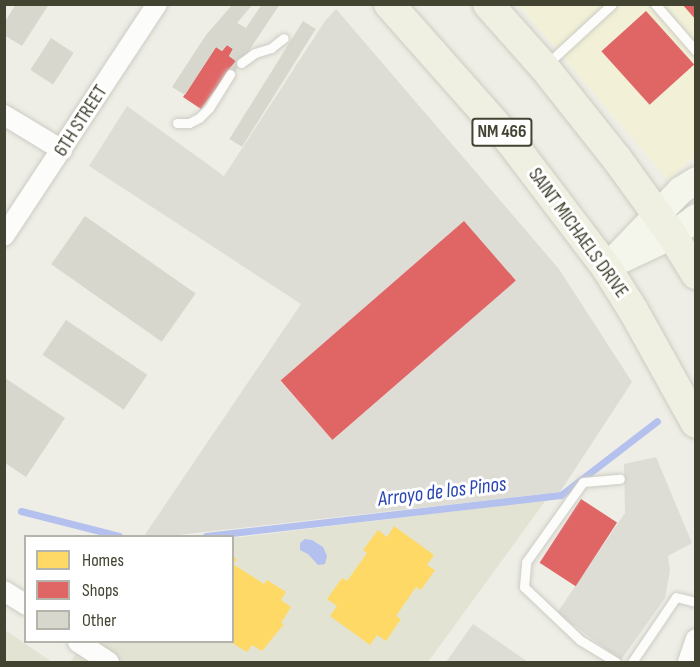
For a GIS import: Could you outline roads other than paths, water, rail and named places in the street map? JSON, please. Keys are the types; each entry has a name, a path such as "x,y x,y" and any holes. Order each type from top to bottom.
{"main road":[{"name":"SAINT MICHAELS DRIVE","path":"389,4 511,142 606,267 696,423"},
{"path":"488,4 544,67 664,225 696,274"}],"street":[{"name":"6TH STREET","path":"4,236 156,5"},
{"path":"4,115 62,150"},
{"path":"664,225 680,190 696,180"},
{"path":"606,267 664,225 696,217"},
{"path":"4,591 24,604"},
{"path":"688,663 696,639"},
{"path":"79,643 109,663"}],"lane":[{"path":"544,67 612,4"},
{"path":"655,4 696,51"},
{"path":"241,63 284,38"},
{"path":"177,123 189,123 199,118 209,108 230,74"},
{"path":"616,663 580,639 524,587 526,562 583,482 621,479"},
{"path":"632,663 676,597 696,602"}],"water":[{"path":"305,539 312,540 323,547 327,556 325,564 318,565 308,554 300,550 300,543"}],"waterway":[{"name":"Arroyo de los Pinos","path":"215,535 561,495 657,421"},
{"name":"Arroyo de los Pinos","path":"21,511 115,535"}]}
